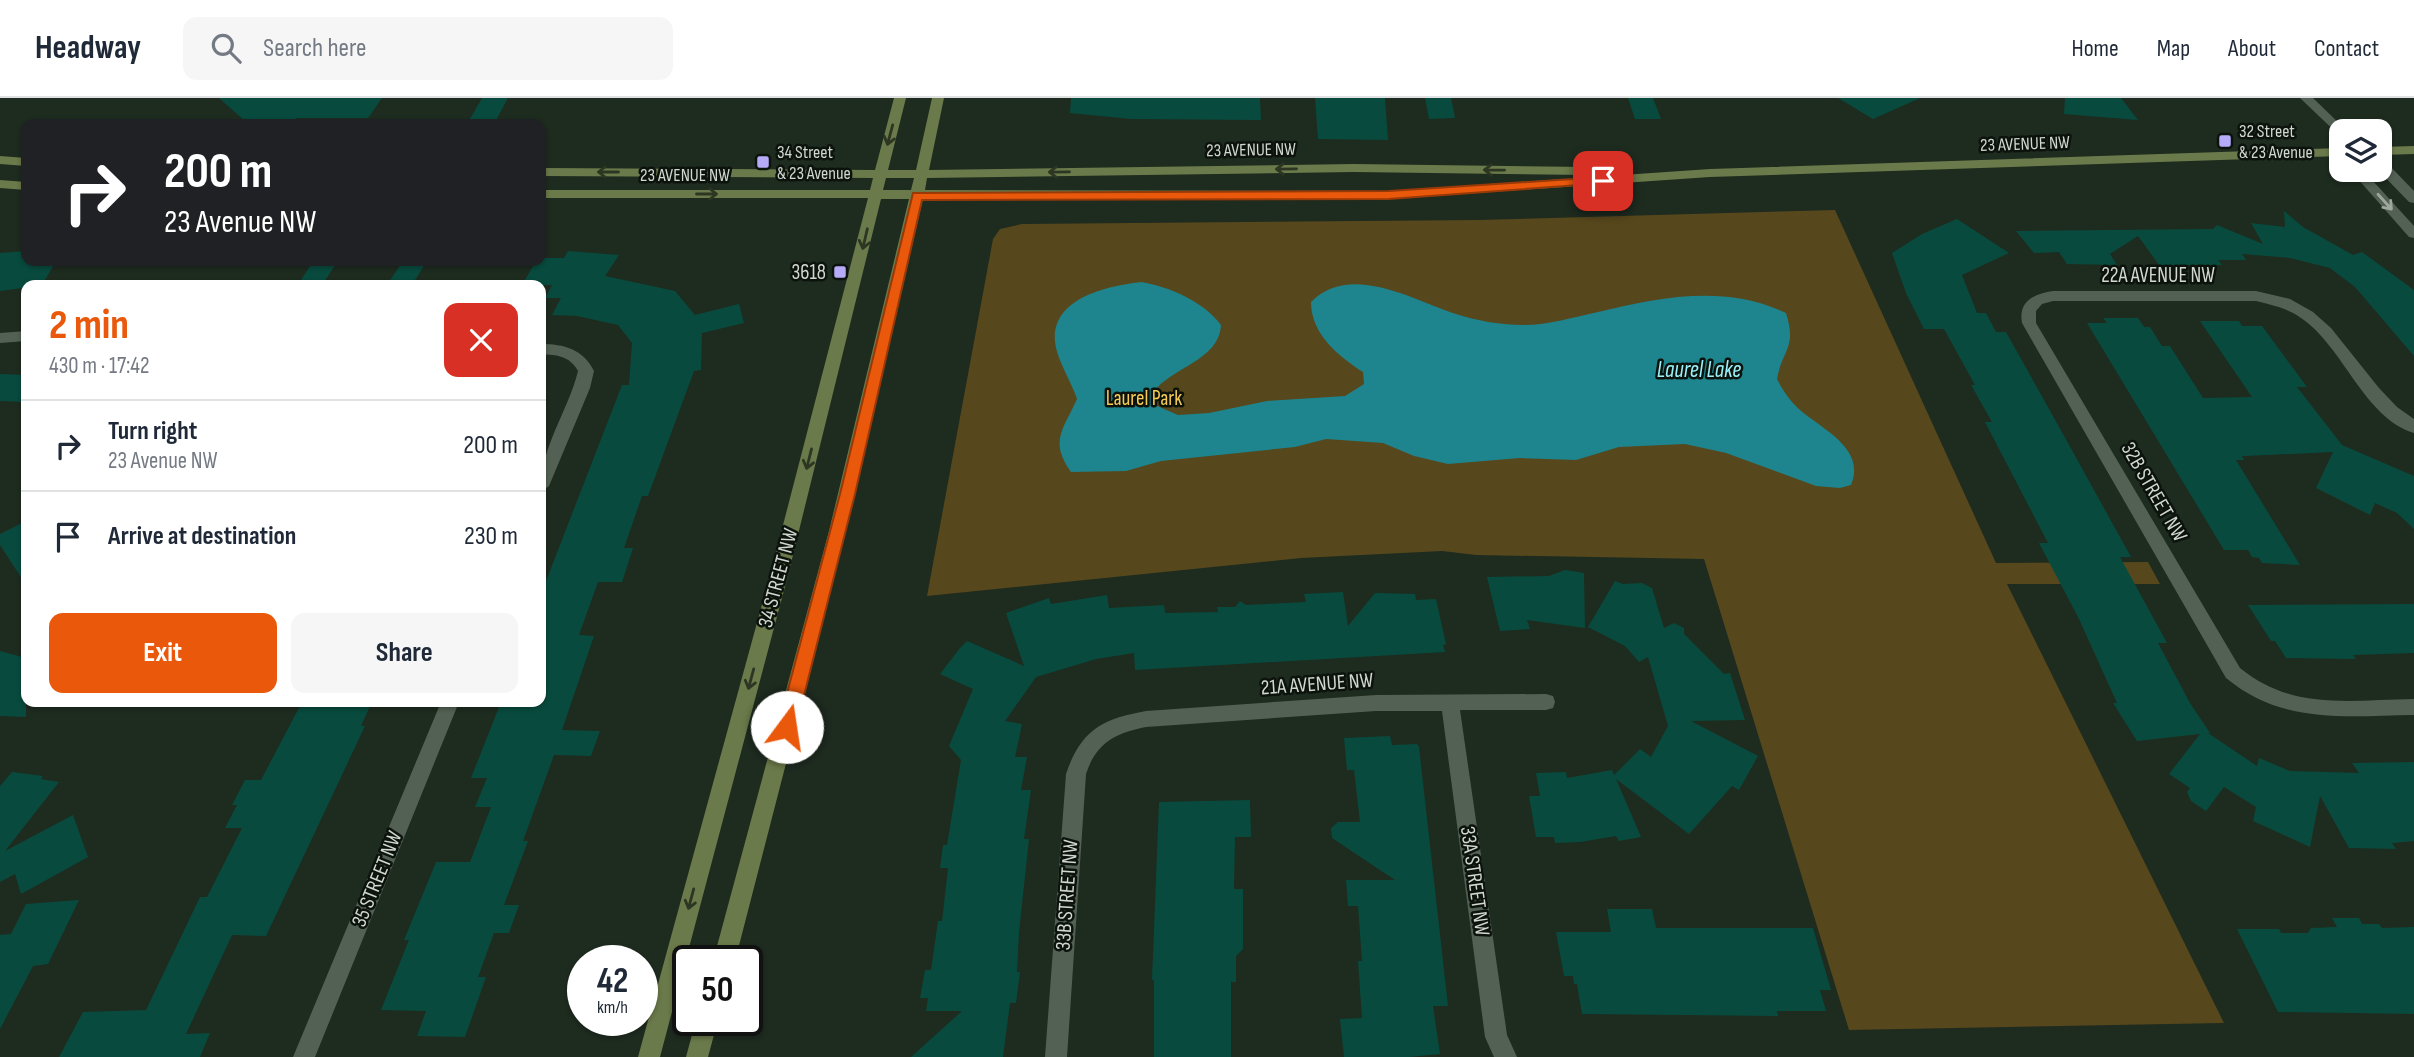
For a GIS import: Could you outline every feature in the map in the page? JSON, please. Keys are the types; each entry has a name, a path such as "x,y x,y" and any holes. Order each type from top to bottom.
{"main road":[{"name":"34 STREET NW","path":"649,1057 778,579 900,98"},
{"path":"728,945 847,494 938,98"},
{"path":"2392,151 2414,150"},
{"name":"23 AVENUE NW","path":"546,194 1389,195 1710,173 2329,151"},
{"path":"0,160 21,162"},
{"name":"23 AVENUE NW","path":"546,172 922,173 1354,167 1710,173"},
{"path":"0,184 21,186"},
{"path":"697,1057 703,1036"}],"street":[{"path":"2306,98 2329,122"},
{"path":"2392,176 2414,199"},
{"path":"2367,182 2414,234"},
{"name":"22A AVENUE NW","path":"2031,304 2039,298 2053,296 2256,296 2287,302 2318,321 2390,412 2414,427"},
{"name":"32B STREET NW","path":"2031,304 2027,314 2029,323 2226,665 2243,684 2257,694 2291,705 2414,707"},
{"path":"0,338 21,337"},
{"path":"546,350 571,353 579,358 586,371 586,378 546,474"},
{"name":"21A AVENUE NW","path":"1094,738 1128,722 1146,719 1376,702 1546,702"},
{"name":"33A STREET NW","path":"1450,702 1496,1037 1506,1057"},
{"name":"35 STREET NW","path":"304,1057 448,707"},
{"name":"33B STREET NW","path":"1056,1057 1076,774 1080,757 1094,738"}],"green space":[{"name":"Laurel Park","path":"1835,210 1996,563 2148,562 2160,584 2007,584 2224,1023 1849,1030 1704,559 1476,555 1442,551 1301,558 927,596 993,239 1000,229 1022,224 1479,220"}],"water":[{"name":"Laurel Lake","path":"1141,282 1185,296 1214,316 1221,325 1212,347 1171,376 1153,393 1155,405 1178,415 1209,413 1267,401 1345,396 1364,384 1363,372 1344,359 1328,343 1312,314 1311,302 1327,290 1344,285 1382,288 1464,316 1515,325 1552,322 1668,298 1716,296 1763,304 1786,313 1789,325 1790,341 1777,379 1801,411 1845,447 1852,458 1854,471 1851,485 1840,488 1816,486 1726,453 1685,444 1619,447 1576,460 1520,458 1448,464 1414,456 1383,443 1326,439 1295,447 1161,461 1126,471 1071,472 1061,452 1060,436 1077,399 1056,349 1056,327 1062,314 1084,297"}],"building":[{"path":"219,98 382,98 368,118 243,119"},
{"path":"482,98 508,98 497,119 470,119"},
{"path":"1071,98 1260,98 1261,120 1131,119 1070,113"},
{"path":"1315,98 1385,98 1388,140 1318,139"},
{"path":"1425,98 1451,98 1455,118 1429,119"},
{"path":"1628,98 1653,98 1661,119 1635,119"},
{"path":"1838,98 1920,98 1873,119"},
{"path":"2065,98 2121,98 2138,120 2064,114"},
{"path":"2284,211 2303,227 2353,255 2362,252 2414,290 2414,356 2355,287 2330,268 2290,258 2242,254 2246,260 2218,260 2222,265 2159,265 2138,236 2110,254 2117,265 2067,264 2059,252 2034,253 2016,231 2213,229 2217,225 2263,244 2251,223 2285,227"},
{"path":"1957,219 2009,253 1962,275 1977,313 1986,313 1996,332 2006,332 2131,557 2120,557 2167,643 2158,643 2208,733 2257,766 2259,758 2290,771 2359,773 2352,763 2414,762 2414,841 2392,843 2396,849 2349,848 2320,796 2310,847 2253,821 2256,807 2224,787 2206,811 2191,801 2187,792 2190,788 2169,774 2200,734 2137,741 2113,703 2117,703 2079,619 2039,543 2048,543 1985,422 1992,422 1971,385 1975,385 1944,329 1924,329 1906,293 1892,253 1922,234"},
{"path":"21,251 21,266 53,266 45,280 21,280 21,288 0,291 0,253"},
{"path":"568,251 619,255 605,276 675,291 695,315 739,304 744,323 702,333 701,370 694,371 648,496 642,496 624,548 633,548 622,582 598,582 579,635 594,636 562,730 600,731 591,756 554,755 523,841 528,841 504,905 519,905 509,933 494,933 478,977 486,977 465,1037 417,1036 426,1011 381,1010 409,940 404,940 436,862 470,862 491,807 475,807 487,778 471,778 499,707 546,707 546,581 622,385 629,385 632,343 618,325 577,316 552,315 561,298 546,298 552,285 546,285 546,280 525,280 533,266 546,266 546,258 564,258"},
{"path":"310,266 335,266 325,280 301,280"},
{"path":"400,266 424,266 415,280 390,280"},
{"path":"2103,318 2138,318 2144,327 2150,327 2162,346 2170,346 2203,398 2252,397 2200,321 2239,321 2242,326 2262,326 2307,387 2297,387 2342,445 2414,476 2414,529 2397,513 2375,503 2370,515 2316,488 2333,452 2242,456 2244,460 2236,460 2300,565 2262,563 2259,558 2252,557 2248,550 2224,550 2087,323 2107,323"},
{"path":"0,374 21,375 21,402 0,401"},
{"path":"21,524 21,577 0,545 0,534"},
{"path":"1565,570 1584,573 1585,628 1527,620 1530,629 1500,631 1487,577 1549,576"},
{"path":"1615,581 1623,584 1642,583 1652,588 1664,628 1674,623 1684,628 1684,634 1724,674 1730,673 1745,720 1691,721 1758,756 1739,790 1732,786 1689,834 1616,779 1641,837 1619,841 1616,836 1555,843 1554,837 1536,837 1529,796 1540,796 1536,773 1566,772 1567,778 1612,770 1614,775 1640,749 1651,757 1668,726 1648,657 1639,662 1625,646 1588,627"},
{"path":"1343,592 1348,626 1375,593 1415,594 1416,600 1436,599 1446,644 1443,645 1445,652 1135,670 1134,653 1096,659 1036,677 1005,721 1022,724 1015,757 1027,757 1021,790 1031,790 1024,839 1029,839 1019,932 1017,972 1020,972 1016,1003 1010,1003 1003,1057 911,1057 962,1011 926,1011 928,998 920,998 925,970 931,970 938,921 942,921 948,868 940,868 943,845 947,845 961,760 949,746 973,689 940,674 960,648 967,641 1024,666 1006,613 1049,598 1051,604 1107,595 1109,608 1164,605 1165,613 1218,612 1217,607 1235,607 1240,601 1246,605 1306,602 1304,594"},
{"path":"2414,604 2414,653 2353,655 2356,659 2286,658 2275,641 2271,641 2248,605"},
{"path":"0,651 21,657 21,707 26,707 26,717 0,716"},
{"path":"299,707 370,707 361,726 365,726 266,936 232,935 186,1034 210,1033 200,1057 59,1057 83,1012 146,1010 200,897 207,897 242,828 225,828 237,805 232,805 245,780 261,780"},
{"path":"1390,736 1392,745 1417,744 1419,747 1448,1006 1433,1006 1440,1054 1344,1057 1340,1019 1362,1018 1358,906 1348,906 1346,880 1395,880 1332,838 1331,828 1338,822 1360,822 1354,770 1347,770 1344,738"},
{"path":"12,772 43,776 41,779 59,782 5,851 73,815 88,857 21,894 15,874 0,882 0,786"},
{"path":"1250,800 1251,837 1235,837 1234,889 1243,889 1243,949 1236,956 1236,982 1231,982 1231,1057 1154,1057 1152,980 1159,802"},
{"path":"79,900 48,964 33,966 0,1029 0,935 11,934 26,904"},
{"path":"1607,909 1652,909 1656,928 1813,928 1831,990 1820,990 1826,1011 1777,1011 1778,1016 1582,1014 1577,984 1574,984 1573,976 1564,976 1556,932 1611,932"},
{"path":"2332,918 2359,918 2362,924 2379,924 2382,928 2414,927 2414,1014 2278,1012 2237,929 2279,929 2281,933 2308,933 2311,928 2337,927"}],"place":[{"name":"32 Street & 23 Avenue","path":"2225,141"},
{"name":"34 Street & 23 Avenue","path":"763,162"},
{"name":"3618","path":"840,272"}],"route":[{"path":"787,727 847,494 917,196 1389,195 1603,181"}]}
